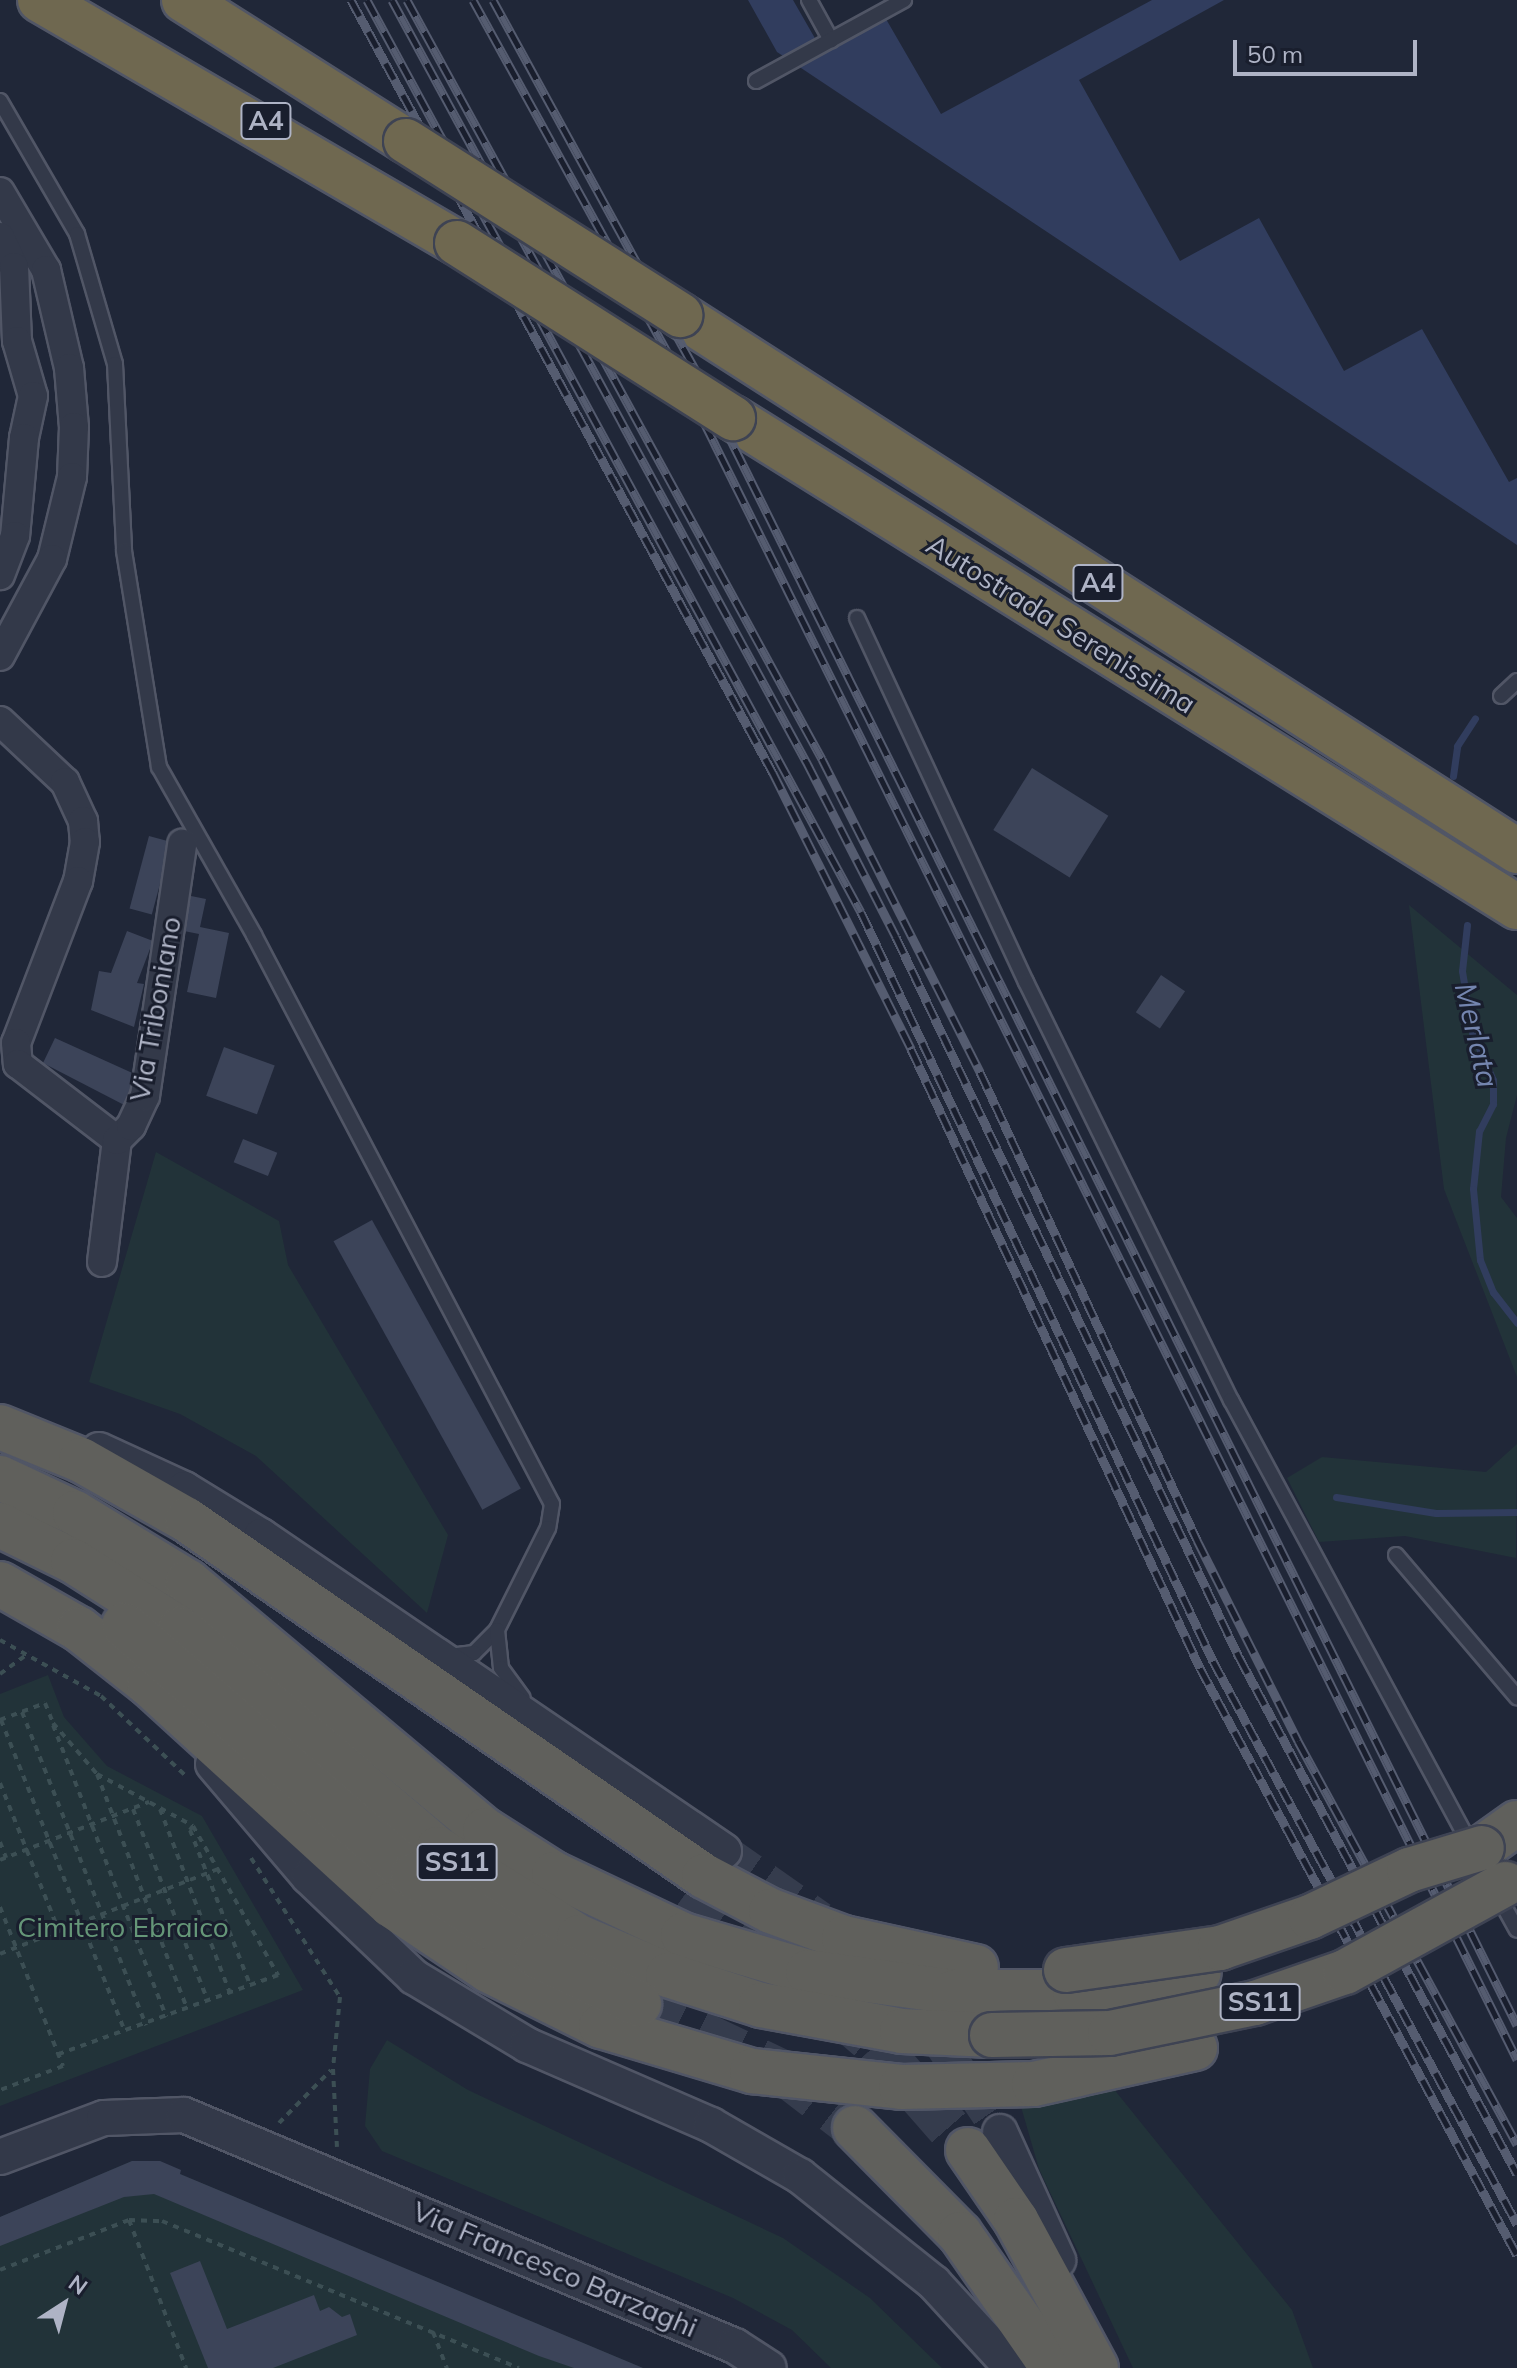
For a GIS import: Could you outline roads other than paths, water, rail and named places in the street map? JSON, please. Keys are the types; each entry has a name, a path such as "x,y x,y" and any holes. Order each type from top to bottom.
{"highway":[{"name":"A4","path":"40,0 80,13"},
{"name":"A4","path":"184,0 1517,851"},
{"name":"Autostrada Serenissima","path":"80,13 457,243 1389,830"},
{"name":"A4","path":"1389,830 1517,907"},
{"path":"1389,830 1517,924"},
{"path":"0,1427 81,1460 187,1520 704,1876 807,1926 888,1951 964,1966 1030,1970 1167,1959 1265,1934 1409,1870 1498,1861"},
{"path":"0,1463 80,1495 173,1548 683,1897"},
{"name":"SS11","path":"0,1478 75,1513 188,1582 252,1631 449,1802 554,1874 669,1929 768,1963 854,1981 954,1992 1099,1990 1249,1960 1325,1934 1498,1861"},
{"name":"SS11","path":"0,1525 73,1561 180,1629 438,1849 579,1937 668,1975 761,2005 876,2028 992,2035 1110,2033 1255,2003 1345,1972 1467,1910 1498,1861"},
{"path":"0,1547 67,1584 138,1636 317,1797 451,1903 538,1956 639,2004"},
{"path":"0,1584 54,1613 127,1666 391,1905 526,1991 640,2041 783,2076 901,2087 1034,2084 1195,2048 1350,1990 1438,1945 1498,1861"},
{"path":"855,2128 960,2234 1053,2368"},
{"path":"984,2141 1032,2247 1098,2368"}],"street":[{"path":"0,192 46,270 69,368 74,427 72,477 52,559 0,656"},
{"path":"0,237 14,267 11,353 30,378 30,415 22,449 18,519 0,575"},
{"path":"0,447 22,431 30,415"},
{"path":"0,476 17,505 18,519"},
{"path":"0,721 65,782 83,821 85,842 78,881 15,1052 26,1073 117,1140"},
{"name":"Via Triboniano","path":"102,1262 117,1140 131,1126 145,1096 182,844"},
{"path":"0,1414 184,1489 432,1649 724,1851"},
{"path":"0,1597 105,1665 179,1729 317,1887 414,1977 527,2045 711,2125 800,2176 934,2283 1012,2368"},
{"name":"Via Francesco Barzaghi","path":"0,2157 127,2113 184,2115 254,2141 735,2346 769,2368"}],"lane":[{"path":"809,0 831,40"},
{"path":"756,81 904,0"},
{"path":"0,101 77,234 115,364 124,551 159,767 254,935 552,1504 548,1528 497,1630 462,1657 432,1649"},
{"path":"857,618 1026,982 1231,1400 1498,1861 1517,1930"},
{"path":"1501,696 1517,681"},
{"path":"1396,1555 1517,1697"},
{"path":"497,1630 507,1679 611,1775"}],"water":[{"path":"748,0 793,0 824,54 886,19 941,114 1152,0 1224,0 1079,80 1180,261 1259,218 1344,371 1422,329 1509,482 1517,478 1517,545 777,52"}],"waterway":[{"name":"Merlata","path":"1453,776 1457,746 1475,718"},
{"name":"Merlata","path":"1467,925 1462,971 1472,1032 1493,1080 1493,1104 1479,1131 1473,1189 1480,1260 1493,1292 1517,1323"},
{"name":"Merlata","path":"1336,1497 1436,1513 1517,1512"}],"tunnel":[{"path":"724,1851 821,1919"},
{"path":"683,1897 768,1958"},
{"path":"881,1973 941,2044 1000,2132"},
{"path":"639,2004 781,2071 855,2128"},
{"path":"835,2010 876,2045 968,2150"}],"railway":[{"path":"351,0 773,773 911,1049 1200,1668 1517,2255"},
{"path":"367,0 861,912 1213,1661 1517,2224"},
{"path":"392,0 807,763 896,937 1239,1657 1517,2174"},
{"path":"407,0 822,759 980,1072 1197,1540 1298,1741 1517,2144"},
{"path":"473,0 688,390 1517,2059"},
{"path":"493,0 703,384 1517,2025"}],"park label":[{"name":"Cimitero Ebraico","path":"123,1927"}]}
